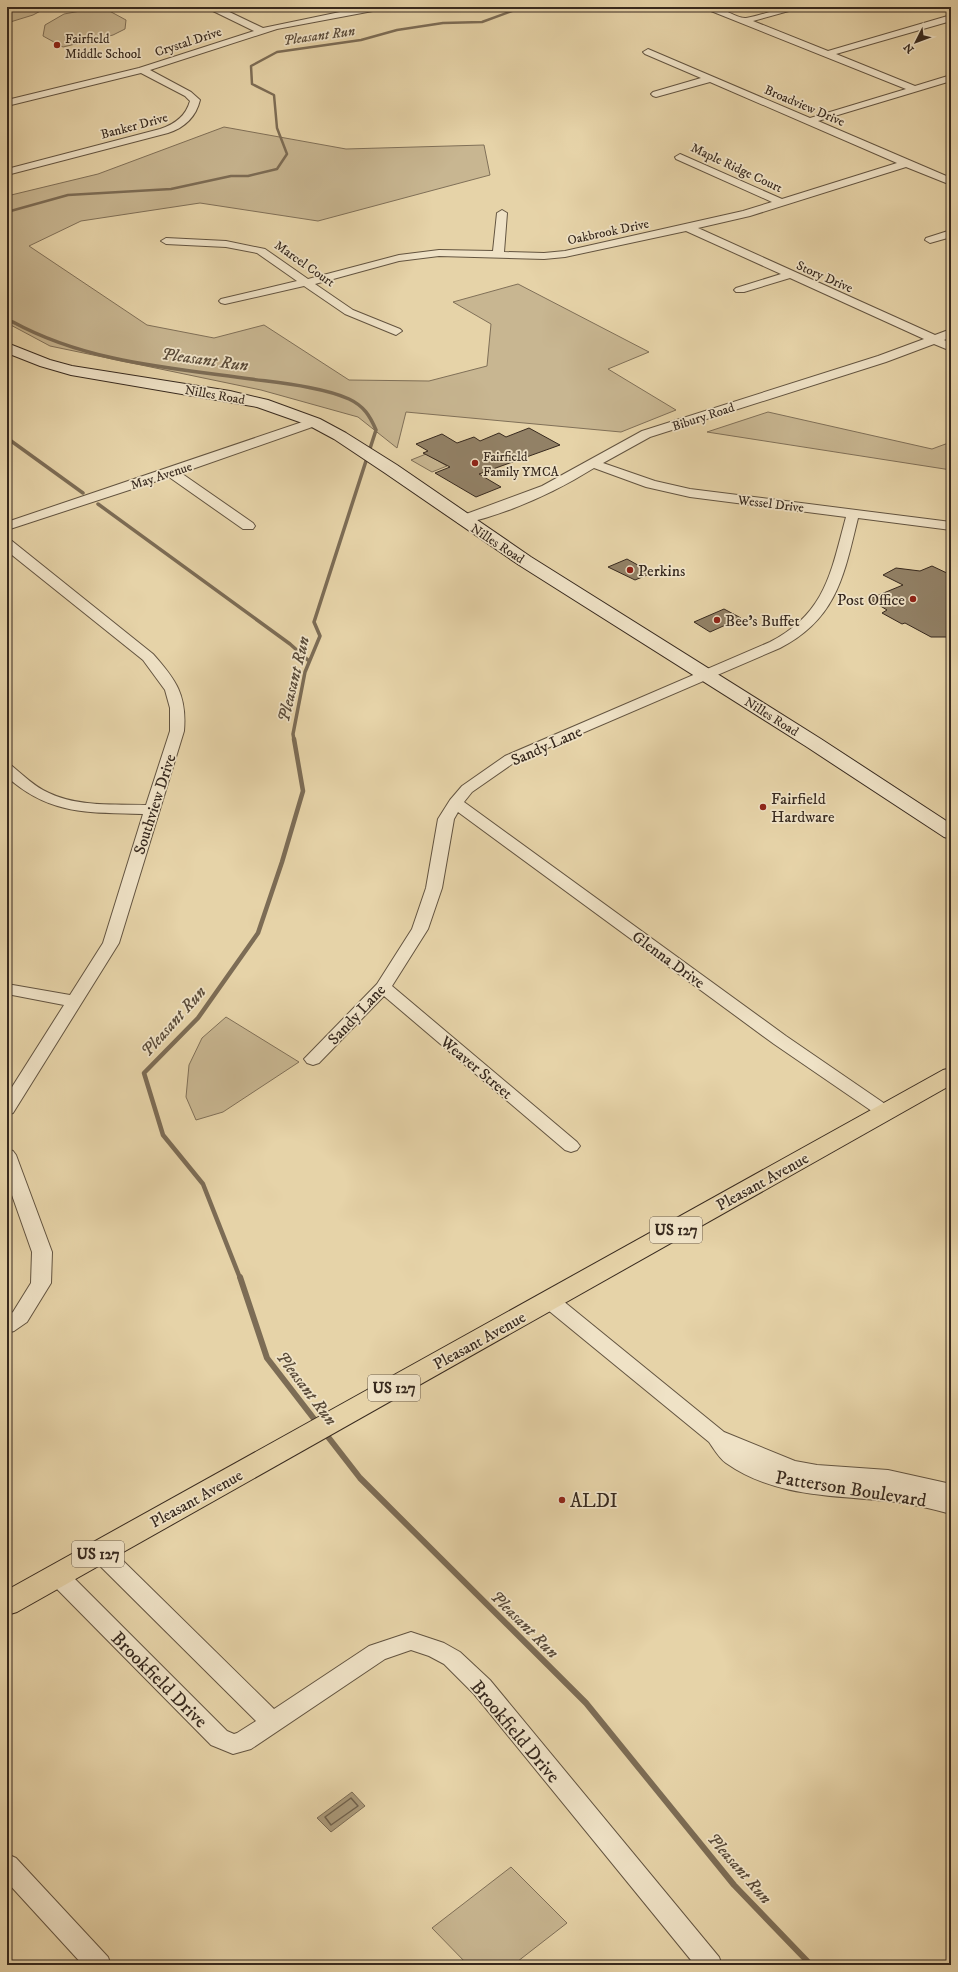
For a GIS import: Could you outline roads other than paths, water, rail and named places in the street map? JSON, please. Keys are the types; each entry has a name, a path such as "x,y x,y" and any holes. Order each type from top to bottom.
{"main road":[{"name":"Pleasant Avenue","path":"7,1604 951,1075"}],"street":[{"name":"Crystal Drive","path":"7,103 142,70 262,31 378,7"},
{"path":"744,21 793,7"},
{"path":"216,9 262,31"},
{"path":"714,9 915,89"},
{"path":"827,54 951,18"},
{"name":"Broadview Drive","path":"648,52 951,182"},
{"name":"Banker Drive","path":"7,172 179,126 195,100 188,94 142,70"},
{"path":"810,121 951,78"},
{"path":"656,94 710,79"},
{"name":"Maple Ridge Court","path":"680,157 782,204"},
{"name":"Oakbrook Drive","path":"225,301 308,282 399,258 439,253 498,253 544,256 564,254 689,228 746,214 782,204 907,163"},
{"path":"498,253 502,213"},
{"name":"Story Drive","path":"689,228 789,275 951,347"},
{"path":"930,240 951,233"},
{"name":"Marcel Court","path":"166,241 222,243 246,246 261,251 354,315 396,331"},
{"path":"740,290 789,275"},
{"name":"Bibury Road","path":"463,520 547,489 594,464 625,444 646,434 882,359 951,333"},
{"name":"Nilles Road","path":"7,348 39,361 71,370 112,378 230,396 262,403 314,422 340,436 391,469 463,520 525,561 706,674 951,833"},
{"name":"May Avenue","path":"7,526 171,472 314,422"},
{"name":"Wessel Drive","path":"594,464 651,484 690,493 951,526"},
{"path":"171,472 248,526"},
{"name":"Sandy Lane","path":"313,1059 383,988 420,929 434,888 446,819 455,803 477,781 510,759 785,640 812,619 820,610 830,591 843,552 853,513"},
{"name":"Southview Drive","path":"7,544 148,657 167,679 177,699 179,713 177,731 111,943 7,1109"},
{"path":"7,769 26,786 52,799 73,805 152,810"},
{"name":"Glenna Drive","path":"455,803 780,1040 885,1112"},
{"name":"Weaver Street","path":"383,988 571,1146"},
{"path":"7,989 74,1001"},
{"path":"7,1155 42,1252 41,1283 20,1317 7,1326"},
{"name":"Patterson Boulevard","path":"550,1301 716,1437 733,1457 753,1470 776,1479 799,1484 921,1497 951,1506"},
{"name":"Patterson Boulevard","path":"716,1437 792,1468 817,1473 888,1478 951,1492"},
{"path":"100,1552 272,1722"},
{"name":"Brookfield Drive","path":"58,1576 219,1738 227,1743 233,1744 243,1742 377,1652 411,1641 436,1649 452,1658 482,1687 710,1965"},
{"path":"7,1865 99,1965"}],"water":[{"path":"352,1792 365,1806 331,1832 317,1818"}],"waterway":[{"name":"Pleasant Run","path":"7,212 68,195 171,189 231,176 248,176 277,169 287,154 277,128 274,95 252,84 251,66 277,52 361,40 397,30 443,23 482,22 523,7"},
{"name":"Pleasant Run","path":"7,318 14,323"},
{"name":"Pleasant Run","path":"13,322 41,335 99,355 159,367 288,384 327,391 349,399 363,408 369,416 376,430 314,622 320,636 305,672 293,734 294,740"},
{"path":"7,438 83,493"},
{"path":"98,504 290,644 309,661"},
{"name":"Pleasant Run","path":"240,1278 203,1184 163,1135 144,1073 198,1018 258,933 282,862 303,791 294,739"},
{"name":"Pleasant Run","path":"240,1277 267,1358 318,1424"},
{"name":"Pleasant Run","path":"325,1433 360,1478 586,1703 734,1885 811,1965"}],"place":[{"name":"Fairfield Middle School","path":"57,45"},
{"name":"Fairfield Family YMCA","path":"475,463"},
{"name":"Perkins","path":"630,570"},
{"name":"Post Office","path":"913,599"},
{"name":"Bee's Buffet","path":"717,620"},
{"name":"Fairfield Hardware","path":"763,807"},
{"name":"ALDI","path":"562,1500"}]}
